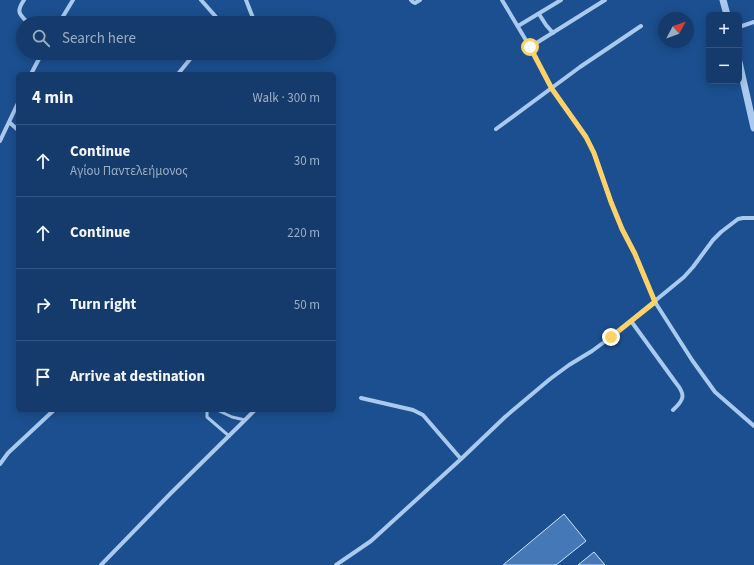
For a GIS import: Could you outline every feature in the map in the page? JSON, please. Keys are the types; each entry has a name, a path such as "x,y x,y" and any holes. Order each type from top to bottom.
{"street":[{"path":"21,16 19,8 24,0"},
{"path":"63,16 73,0"},
{"path":"201,0 215,16"},
{"path":"246,0 252,16"},
{"path":"411,0 415,3 420,0"},
{"path":"502,0 530,47 552,89 586,137 594,153 616,216 635,254 655,302 692,360 715,392 754,426"},
{"path":"518,26 561,0"},
{"path":"530,47 605,0"},
{"path":"723,0 726,12"},
{"path":"539,14 553,33"},
{"path":"742,26 754,22"},
{"path":"496,129 580,67 641,26"},
{"path":"32,72 38,60"},
{"path":"180,72 189,60"},
{"path":"742,70 751,96 754,128"},
{"path":"0,141 16,106"},
{"path":"9,122 16,128"},
{"path":"336,565 371,541 505,417 550,379 592,351 655,302 684,277 721,232 738,219 754,218"},
{"path":"631,321 682,390 682,399 673,410"},
{"path":"361,398 413,410 424,415 461,459"},
{"path":"0,464 8,453 52,412"},
{"path":"101,565 171,493 254,412"}],"lane":[{"path":"207,412 207,417 228,436"},
{"path":"222,412 245,420"}],"building":[{"path":"564,514 586,541 556,565 503,565"},
{"path":"594,552 605,565 578,565"}],"route":[{"path":"530,47 552,89 586,137 594,153 622,229 635,254 655,302 611,337"}]}
